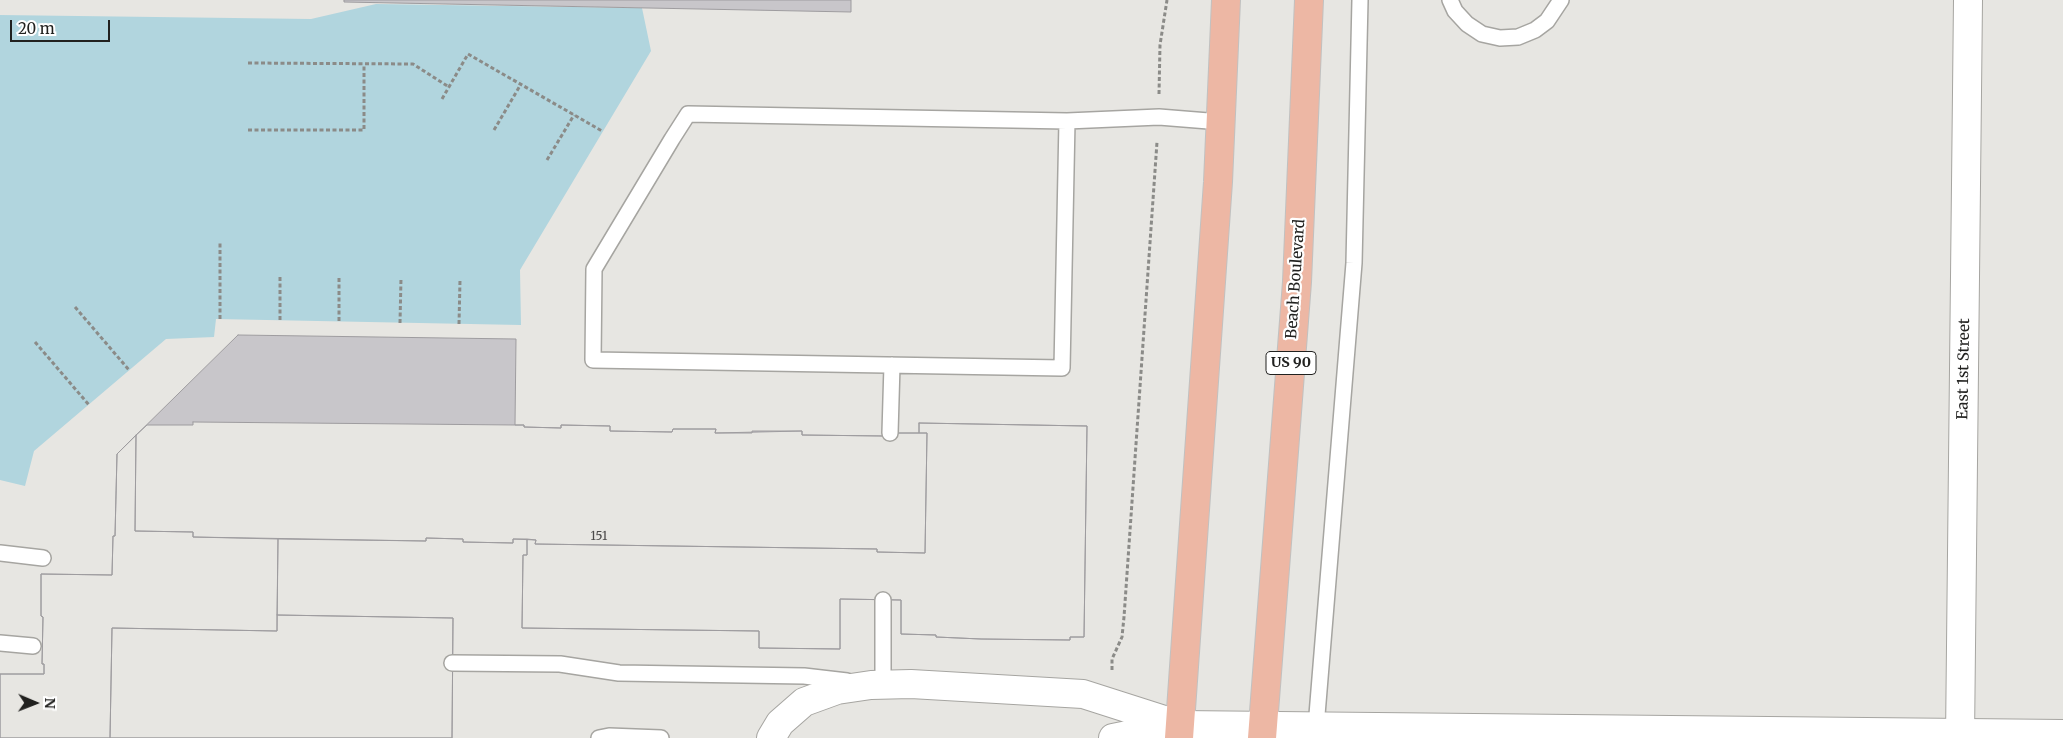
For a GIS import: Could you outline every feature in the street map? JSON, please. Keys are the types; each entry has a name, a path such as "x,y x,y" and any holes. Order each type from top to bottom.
{"main road":[{"path":"1179,731 1216,222 1224,0"},
{"name":"Beach Boulevard","path":"1262,732 1297,282 1309,0"}],"street":[{"name":"East 1st Street","path":"1960,735 1968,0"},
{"path":"771,738 780,723 804,702 837,690 877,684 1083,694 1179,731"},
{"path":"1112,738 1179,731 1601,734 2063,734"}],"lane":[{"path":"1316,732 1354,263 1360,0"},
{"path":"1450,0 1455,11 1467,24 1482,34 1500,38 1518,37 1535,30 1547,21 1561,0"},
{"path":"1067,121 1062,368 593,360 594,269 688,114 1067,121 1159,117 1221,122"},
{"path":"890,433 892,365"},
{"path":"0,553 43,558"},
{"path":"452,663 560,664 619,673 804,676 877,684 884,600"},
{"path":"0,643 33,646"},
{"path":"599,738 609,736 661,738"}],"path":[{"path":"1112,670 1112,659 1122,637 1124,617 1159,117 1160,45 1167,0"},
{"path":"442,99 468,54 602,131"},
{"path":"248,63 413,64 449,87"},
{"path":"248,130 364,130 364,64"},
{"path":"494,130 521,84"},
{"path":"547,160 574,115"},
{"path":"220,242 220,320"},
{"path":"280,277 280,320"},
{"path":"339,278 339,321"},
{"path":"400,323 401,278"},
{"path":"459,324 460,280"},
{"path":"75,307 129,370"},
{"path":"35,342 88,405"}],"water":[{"path":"376,4 642,8 651,51 520,270 521,325 216,319 214,337 166,339 34,451 25,486 0,480 0,15 311,19"}],"building":[{"path":"344,0 851,0 851,12 344,2"},
{"path":"238,335 516,339 515,425 524,425 524,427 561,428 561,425 610,426 610,431 672,432 673,429 716,429 715,433 802,431 802,435 884,436 890,433 919,433 919,423 1087,426 1084,637 1070,637 1070,640 981,639 901,634 901,600 840,599 840,649 759,648 759,631 522,628 523,555 527,555 527,539 513,539 513,543 463,542 463,539 426,538 426,541 278,539 277,615 453,618 452,738 0,738 0,674 44,674 44,664 42,664 43,617 41,616 41,574 112,575 117,454"},
{"path":"193,422 524,425 524,427 561,428 561,425 610,426 610,431 672,432 673,429 716,429 715,433 802,431 802,435 884,436 890,433 927,433 925,553 877,552 877,549 535,544 536,540 513,539 513,543 463,542 463,539 426,538 426,541 193,537 193,532 135,531 136,435 147,425 193,425"},
{"path":"919,423 1087,426 1084,637 1070,637 1070,640 981,639 901,634 901,600 840,599 840,649 759,648 759,631 522,628 523,555 527,555 527,539 536,540 535,544 877,549 877,552 925,553 927,433 919,433"},
{"path":"136,435 135,531 193,532 193,537 278,539 277,631 112,628 110,738 0,738 0,674 44,674 44,664 42,664 43,617 41,616 41,574 112,575 117,454"},
{"path":"277,615 453,618 452,738 110,738 112,628 277,631"}]}
